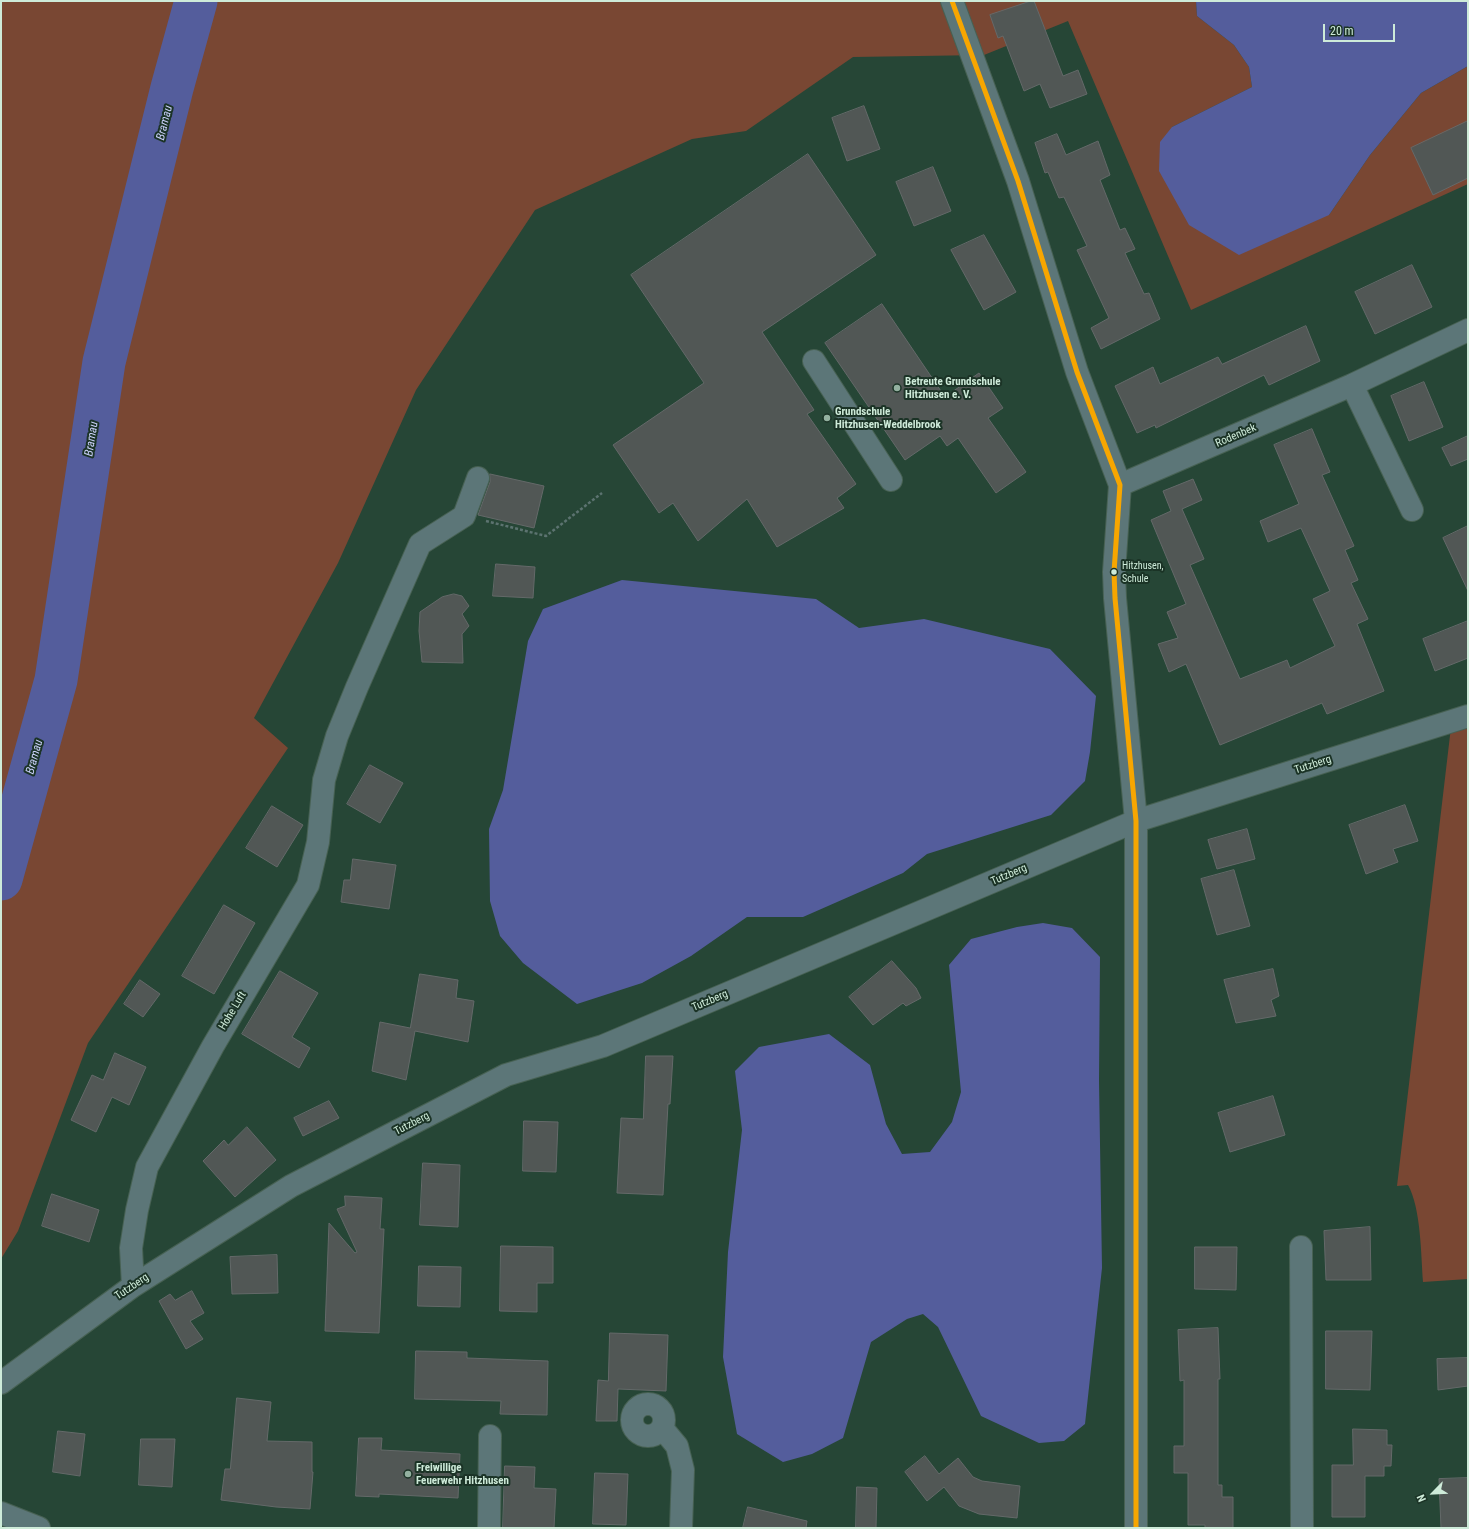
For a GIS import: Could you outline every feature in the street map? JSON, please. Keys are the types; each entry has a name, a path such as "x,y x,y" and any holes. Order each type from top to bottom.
{"street":[{"path":"952,1 1018,181 1077,372 1120,486 1114,572 1115,598 1136,821 1136,1528"},
{"name":"Rodenbek","path":"1120,486 1352,385 1468,330"},
{"path":"814,361 891,480"},
{"path":"1352,385 1412,510"},
{"path":"464,516 478,478"},
{"name":"Hohe Luft","path":"133,1286 131,1248 136,1210 148,1168 213,1046 308,885 318,842 324,780 337,736 357,686 420,544 464,516"},
{"name":"Tutzberg","path":"1,1383 133,1286 291,1186 506,1075 603,1046 1136,821 1468,716"},
{"path":"1302,1247 1302,1528"},
{"path":"662,1428 677,1446 683,1470 681,1528"},
{"path":"489,1528 490,1436"},
{"path":"1,1514 39,1528"}],"path":[{"path":"464,516 546,536 602,493"}],"shaded area":[{"path":"1,1 1196,1 1197,16 1234,45 1249,67 1252,87 1172,127 1329,215 1370,155 1421,93 1468,66 1468,184 1191,310 1068,21 984,55 853,57 746,131 692,139 535,210 416,390 338,563 254,718 288,748 88,1043 18,1231 1,1259"},
{"path":"1468,721 1468,1279 1423,1282 1420,1232 1416,1206 1408,1185 1397,1186 1451,727"}],"water":[{"path":"1196,1 1468,1 1468,66 1421,93 1370,155 1329,215 1239,255 1189,225 1159,171 1160,142 1172,127 1252,87 1249,67 1234,45 1197,16"},
{"path":"622,580 816,599 859,628 924,619 1050,649 1096,696 1090,752 1085,781 1051,815 927,854 903,873 803,917 747,917 691,956 642,983 577,1004 523,963 500,936 490,901 489,829 503,790 528,641 543,609"},
{"path":"1043,923 1072,928 1100,957 1099,1081 1102,1268 1085,1424 1064,1441 1039,1443 981,1416 938,1327 923,1314 907,1319 871,1342 843,1438 812,1454 783,1462 737,1434 723,1357 728,1252 742,1130 735,1071 759,1047 829,1034 870,1065 886,1124 902,1154 930,1152 952,1122 961,1092 949,965 971,939 1017,927"}],"building":[{"path":"1034,1 1063,76 1078,70 1087,94 1050,108 1040,84 1024,91 1003,36 998,38 990,15"},
{"path":"864,106 880,149 847,161 832,118"},
{"path":"1468,121 1468,178 1433,195 1411,148"},
{"path":"1057,134 1066,155 1098,141 1110,175 1100,180 1120,230 1125,228 1135,249 1125,253 1144,294 1149,293 1160,319 1101,349 1091,328 1109,318 1077,250 1087,246 1064,197 1059,198 1048,172 1045,173 1035,143"},
{"path":"808,154 876,255 762,332 814,410 807,414 856,484 837,498 844,508 777,547 747,499 698,541 673,503 659,513 613,445 704,383 631,275"},
{"path":"933,167 951,211 914,226 896,182"},
{"path":"984,235 1016,292 984,310 951,250"},
{"path":"1412,265 1432,307 1375,334 1355,292"},
{"name":"Betreute Grundschule Hitzhusen e. V.","path":"882,304 945,397 979,373 1003,408 988,418 1026,472 996,493 958,438 947,446 940,436 905,460 825,343"},
{"path":"1306,326 1320,361 1269,385 1264,375 1156,428 1155,425 1137,433 1115,386 1153,367 1160,384 1218,357 1222,364"},
{"path":"1424,382 1443,427 1409,441 1391,396"},
{"path":"1312,429 1330,472 1322,475 1354,546 1345,550 1358,580 1351,583 1368,619 1357,624 1384,691 1327,714 1322,703 1220,745 1186,664 1169,672 1158,644 1178,638 1167,612 1186,604 1151,520 1171,511 1163,491 1193,479 1202,500 1182,509 1204,559 1190,565 1240,679 1287,660 1290,668 1335,646 1313,599 1330,591 1301,528 1268,542 1260,521 1299,504 1274,445"},
{"path":"1468,436 1468,459 1451,466 1442,448"},
{"path":"490,474 544,486 534,528 478,515 490,482"},
{"path":"1468,526 1468,591 1443,538"},
{"path":"496,564 535,567 533,598 493,596"},
{"path":"454,594 462,596 469,606 462,614 469,626 462,634 463,663 422,662 419,631 420,612 442,597"},
{"path":"1468,621 1468,658 1435,671 1423,639"},
{"path":"370,765 403,783 380,823 347,804"},
{"path":"1405,805 1418,841 1393,849 1398,862 1366,874 1349,825"},
{"path":"272,806 303,825 277,867 246,848"},
{"path":"1247,829 1255,859 1217,869 1208,840"},
{"path":"353,859 396,865 389,909 341,902 344,880 350,880"},
{"path":"1234,870 1250,926 1217,935 1201,879"},
{"path":"224,905 255,923 214,994 182,976"},
{"path":"892,961 916,988 921,998 906,1006 903,1003 873,1025 849,997"},
{"path":"1273,969 1279,996 1271,1000 1276,1016 1236,1023 1224,980"},
{"path":"280,971 318,993 292,1037 310,1048 299,1068 242,1034"},
{"path":"420,974 458,980 456,998 474,1001 468,1042 415,1031 406,1080 372,1071 380,1022 410,1028"},
{"path":"140,980 160,994 143,1017 124,1004"},
{"path":"115,1053 146,1067 129,1105 112,1097 96,1132 71,1120 92,1075 103,1080"},
{"path":"646,1056 673,1056 670,1104 668,1104 663,1195 617,1193 621,1118 643,1119"},
{"path":"1273,1096 1285,1135 1230,1152 1218,1113"},
{"path":"329,1101 339,1118 303,1136 294,1118"},
{"path":"524,1121 558,1122 556,1172 523,1171"},
{"path":"247,1127 276,1160 235,1197 203,1161 224,1140 228,1145"},
{"path":"423,1163 460,1165 458,1227 420,1225"},
{"path":"52,1194 99,1210 89,1242 42,1226"},
{"path":"345,1196 382,1198 380,1229 384,1229 379,1333 325,1331 329,1223 355,1253 357,1252 337,1209 345,1206"},
{"path":"1370,1227 1371,1280 1326,1280 1324,1231"},
{"path":"501,1246 553,1247 553,1283 537,1283 537,1312 500,1311"},
{"path":"1195,1247 1237,1247 1236,1290 1195,1289"},
{"path":"277,1255 278,1293 232,1294 230,1257"},
{"path":"419,1266 461,1267 460,1307 418,1306"},
{"path":"192,1291 204,1313 190,1321 203,1339 186,1349 159,1301 170,1294 175,1300"},
{"path":"1218,1328 1220,1379 1218,1379 1218,1485 1222,1485 1222,1497 1233,1497 1233,1528 1205,1528 1205,1525 1188,1525 1188,1473 1174,1473 1174,1446 1184,1446 1184,1380 1180,1381 1178,1330"},
{"path":"1326,1331 1372,1331 1370,1390 1326,1389"},
{"path":"610,1333 668,1335 666,1391 618,1389 617,1421 596,1421 598,1380 608,1381"},
{"path":"416,1351 467,1352 467,1358 548,1361 547,1415 500,1414 501,1401 415,1399"},
{"path":"1468,1358 1468,1386 1438,1390 1437,1359"},
{"path":"237,1398 271,1402 267,1441 312,1442 313,1472 310,1509 276,1507 221,1500 225,1469 230,1469"},
{"path":"1353,1429 1387,1430 1387,1445 1392,1445 1391,1466 1384,1466 1384,1476 1365,1476 1365,1517 1332,1517 1332,1465 1353,1465"},
{"path":"58,1431 85,1434 80,1476 53,1472"},
{"name":"Freiwillige Feuerwehr Hitzhusen","path":"359,1438 382,1438 381,1450 460,1454 458,1498 379,1494 379,1497 356,1496"},
{"path":"141,1439 175,1439 172,1487 139,1485"},
{"path":"925,1456 939,1474 958,1458 973,1477 982,1481 1020,1486 1017,1518 979,1514 959,1506 944,1487 927,1501 905,1472"},
{"path":"505,1466 535,1467 534,1488 556,1489 554,1528 503,1528"},
{"path":"595,1473 628,1474 626,1525 593,1524"},
{"path":"1468,1478 1468,1528 1441,1528 1439,1479"},
{"path":"857,1487 877,1488 876,1528 856,1528"},
{"path":"748,1507 807,1521 806,1528 743,1528"}],"waterway":[{"name":"Bramau","path":"1,879 56,680 104,362 172,88 196,1"}],"transit line":[{"path":"952,1 1018,181 1077,372 1120,485 1114,572 1115,598 1136,821 1136,1528"}],"place":[{"name":"Betreute Grundschule Hitzhusen e. V.","path":"897,388"},
{"name":"Grundschule Hitzhusen-Weddelbrook","path":"827,418"},
{"name":"Hitzhusen, Schule","path":"1114,572"},
{"name":"Freiwillige Feuerwehr Hitzhusen","path":"408,1474"}]}
